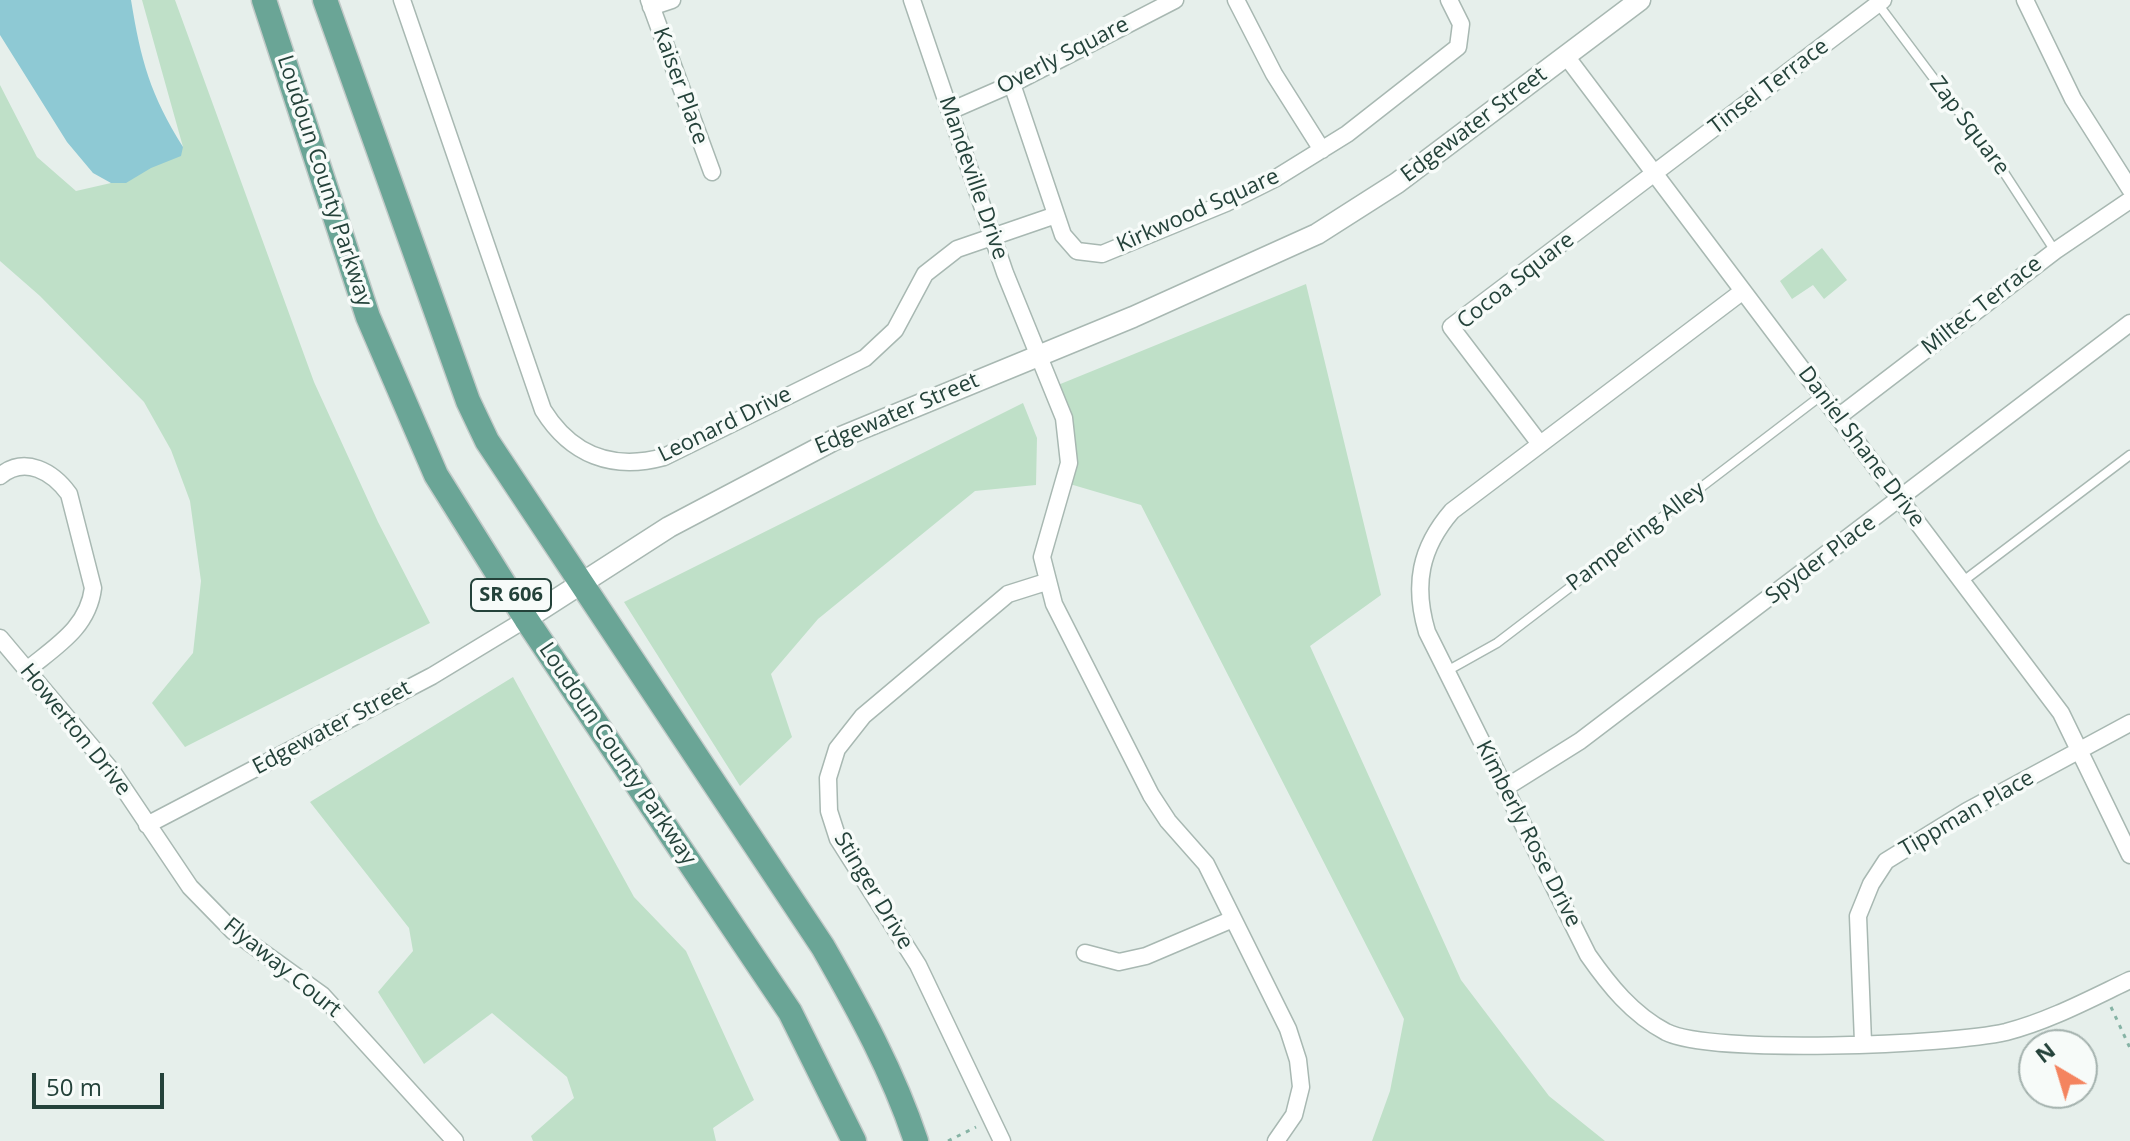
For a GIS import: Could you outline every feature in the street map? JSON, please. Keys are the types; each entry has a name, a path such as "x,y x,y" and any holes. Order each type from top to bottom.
{"main road":[{"name":"Loudoun County Parkway","path":"264,0 368,317 436,475 526,619 790,1012 854,1141"},
{"name":"SR 606","path":"325,0 468,401 487,441 823,947 866,1022 902,1100 916,1141"}],"street":[{"name":"Leonard Drive","path":"402,0 543,410 561,435 586,454 626,464 664,457 865,358 895,330 914,290 932,267 957,249 1056,215"},
{"path":"650,4 672,0"},
{"name":"Mandeville Drive","path":"912,0 992,236 1038,355"},
{"name":"Overly Square","path":"950,111 1012,84 1175,0"},
{"path":"1236,0 1274,74 1322,150"},
{"name":"Kirkwood Square","path":"1012,84 1063,235 1077,251 1102,254 1226,203 1322,150 1451,56 1462,36 1461,24 1449,0"},
{"name":"Edgewater Street","path":"147,825 432,676 669,527 765,474 916,404 1268,259 1317,234 1397,183 1640,0"},
{"path":"2025,0 2073,99 2130,189"},
{"name":"Tinsel Terrace","path":"1655,174 1880,2"},
{"name":"Kaiser Place","path":"650,4 712,172"},
{"name":"Daniel Shane Drive","path":"1566,56 2061,713 2130,855"},
{"name":"Cocoa Square","path":"1540,444 1451,327 1655,174"},
{"name":"Miltec Terrace","path":"1838,417 2055,251 2130,200"},
{"name":"Kimberly Rose Drive","path":"1743,291 1452,511 1435,530 1423,556 1419,605 1427,632 1588,955 1613,990 1639,1014 1666,1032 1698,1043 1757,1045 1955,1040 2004,1032 2041,1021 2130,980"},
{"name":"Spyder Place","path":"1505,788 1580,741 2130,323"},
{"path":"1038,355 1060,401 1069,441 1069,463 1042,557 1046,582 1054,604 1151,795 1168,821 1206,864 1288,1029 1298,1060 1301,1087 1294,1115 1276,1141"},
{"path":"0,476 19,466 32,467 60,481 69,494 93,588 91,604 76,631 27,670"},
{"name":"Stinger Drive","path":"1002,1141 918,965 838,839 829,811 828,778 837,749 863,716 1008,594 1046,582"},
{"name":"Howerton Drive","path":"0,638 112,771 147,825"},
{"name":"Tippman Place","path":"1863,1042 1858,916 1871,884 1886,861 1943,824 2130,723"},
{"name":"Flyaway Court","path":"147,825 190,887 233,931 322,995 455,1141"},
{"path":"1085,953 1119,962 1146,956 1233,919"}],"lane":[{"name":"Zap Square","path":"1880,2 2003,171 2055,251"},
{"name":"Pampering Alley","path":"1447,671 1497,643 1822,395"},
{"path":"1962,582 2130,455"}],"path":[{"path":"2104,993 2130,1048"},
{"path":"948,1141 990,1119"}],"green space":[{"path":"142,0 175,0 314,382 378,522 430,623 185,747 152,703 193,653 201,581 190,501 171,450 144,402 40,296 0,261 0,85 37,157 76,191 111,183 183,147"},
{"path":"1822,248 1847,280 1824,299 1813,285 1792,299 1780,281"},
{"path":"1306,284 1381,595 1310,646 1461,980 1549,1096 1605,1141 1372,1141 1390,1091 1404,1019 1141,505 1063,482 1053,387"},
{"path":"1023,403 1037,438 1036,485 975,491 818,619 771,674 792,737 740,786 624,602"},
{"path":"513,677 634,897 686,951 754,1100 713,1128 716,1141 533,1141 531,1136 574,1098 567,1077 492,1013 424,1064 378,992 413,951 409,928 310,802"}],"water":[{"path":"0,0 131,0 148,76 162,110 183,147 181,156 151,168 126,183 111,183 93,173 67,142 0,35"}]}
